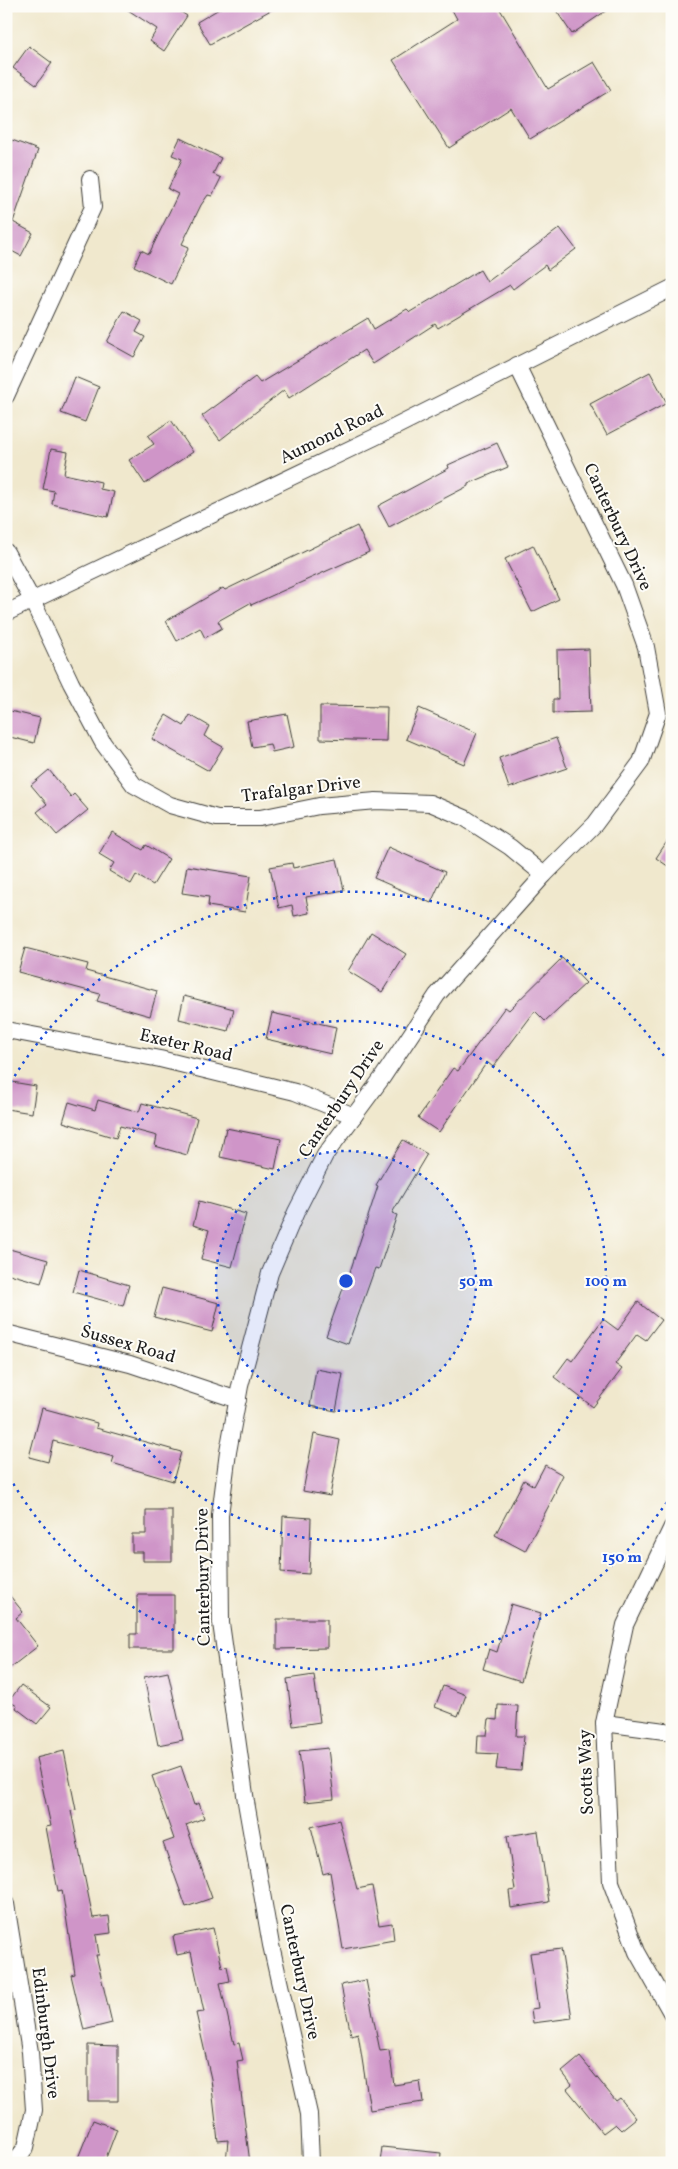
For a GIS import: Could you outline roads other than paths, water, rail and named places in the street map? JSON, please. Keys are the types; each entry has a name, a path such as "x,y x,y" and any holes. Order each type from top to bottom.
{"street":[{"path":"6,396 93,207 90,179"},
{"name":"Aumond Road","path":"6,613 375,437 672,288"},
{"name":"Canterbury Drive","path":"312,2163 309,2114 271,1944 246,1802 221,1623 220,1516 238,1400 270,1273 296,1212 325,1155 382,1078 437,995 544,875 595,824 641,762 658,713 646,647 624,585 516,365"},
{"name":"Trafalgar Drive","path":"6,552 103,743 134,785 170,805 217,818 260,818 319,806 376,801 430,803 465,818 510,847 544,875"},
{"name":"Exeter Road","path":"6,1030 160,1059 285,1090 354,1116"},
{"name":"Sussex Road","path":"6,1333 130,1364 238,1400"},
{"name":"Scotts Way","path":"672,1527 625,1625 604,1723 611,1882 637,1952 672,2014"},
{"path":"604,1723 672,1732"},
{"name":"Edinburgh Drive","path":"6,1904 30,2052 34,2110 26,2147 14,2163"}]}
